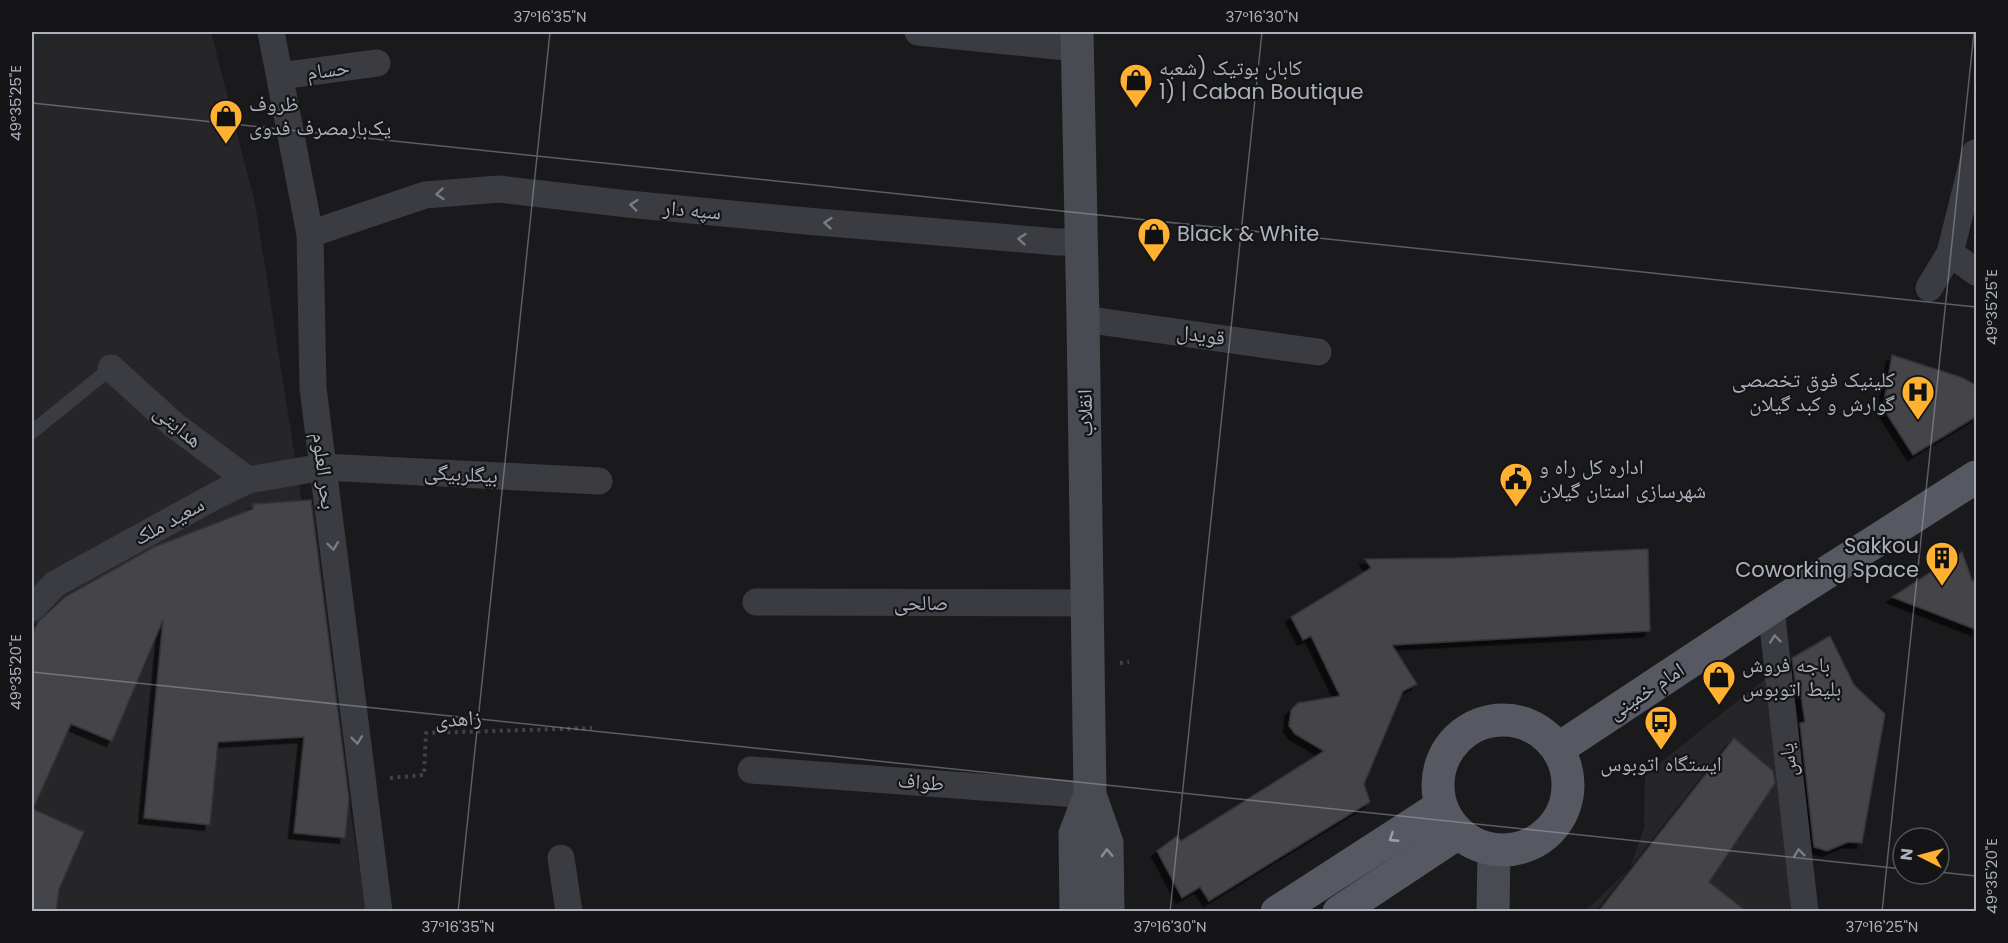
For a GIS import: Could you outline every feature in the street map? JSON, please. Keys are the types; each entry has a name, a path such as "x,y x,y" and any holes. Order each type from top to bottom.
{"main road":[{"name":"انقلاب","path":"1077,40 1090,795 1107,843 1108,912"},
{"name":"امام خمینی","path":"1558,749 1771,608 1977,477"},
{"path":"1505,719 1525,723 1543,733 1558,749 1566,768 1568,790 1563,810 1552,828 1535,842 1515,850 1494,850 1475,844 1450,820 1437,786 1441,765 1450,746 1465,731 1484,722 1505,719"},
{"name":"انقلاب","path":"1076,912 1076,834 1090,795"},
{"path":"1277,912 1450,820"},
{"path":"1339,912 1450,820"},
{"path":"1493,912 1494,850"}],"street":[{"name":"بحر العلوم","path":"271,32 310,234 313,388 379,912"},
{"path":"918,32 1077,40"},
{"name":"حسام","path":"280,76 377,63"},
{"path":"1929,288 1950,253 1976,153"},
{"name":"سپه دار","path":"310,234 425,195 499,189 806,221 1081,242"},
{"path":"1950,253 1977,272"},
{"name":"قویدل","path":"1083,319 1318,351"},
{"name":"هدایتی","path":"111,368 174,425 248,480"},
{"name":"سعید ملک","path":"32,609 55,584 248,480 323,467"},
{"name":"بیگلربیگی","path":"323,467 599,481"},
{"name":"صالحی","path":"756,602 1087,603"},
{"name":"یاس","path":"1771,608 1806,912"},
{"name":"طواف","path":"751,770 1090,795"},
{"path":"561,858 569,912"}],"lane":[{"path":"32,432 111,368"}],"path":[{"name":"زاهدی","path":"362,782 424,775 426,734 592,728"}],"shaded area":[{"path":"32,32 211,32 255,203 366,911 32,911"},
{"path":"1771,674 1799,911 1582,912 1630,868 1644,828 1645,775"}],"building":[{"path":"1892,355 1963,378 1977,386 1977,416 1913,455 1883,408"},
{"path":"311,500 349,799 345,838 294,833 304,737 218,742 210,825 144,818 163,620 112,741 71,724 33,809 84,832 59,889 56,912 32,912 32,634 38,622 65,597 154,547 253,509 253,504"},
{"path":"1648,549 1650,631 1392,645 1417,684 1403,691 1364,784 1370,802 1209,901 1200,887 1182,898 1157,851 1177,836 1181,841 1324,751 1295,734 1289,726 1291,710 1298,703 1340,696 1311,636 1303,640 1291,617 1371,568 1365,559 1456,558"},
{"name":"Sakkou Coworking Space","path":"1962,552 1972,580 1977,582 1977,630 1892,597"},
{"path":"1830,636 1854,685 1885,714 1862,843 1848,842 1827,851 1814,847 1800,723 1805,722 1800,689 1796,687 1792,658"},
{"path":"1734,738 1773,771 1775,783 1709,882 1747,912 1598,912"}],"place":[{"name":"کابان بوتیک (شعبه 1) | Caban Boutique","path":"1136,109"},
{"name":"ظروف یک‌بارمصرف فدوی","path":"226,145"},
{"name":"Black & White","path":"1154,263"},
{"name":"کلینیک فوق تخصصی گوارش و کبد گیلان","path":"1918,421"},
{"name":"اداره کل راه و شهرسازی استان گیلان","path":"1516,508"},
{"name":"Sakkou Coworking Space","path":"1942,587"},
{"name":"باجه فروش بلیط اتوبوس","path":"1719,706"},
{"name":"ایستگاه اتوبوس","path":"1661,751"}]}
